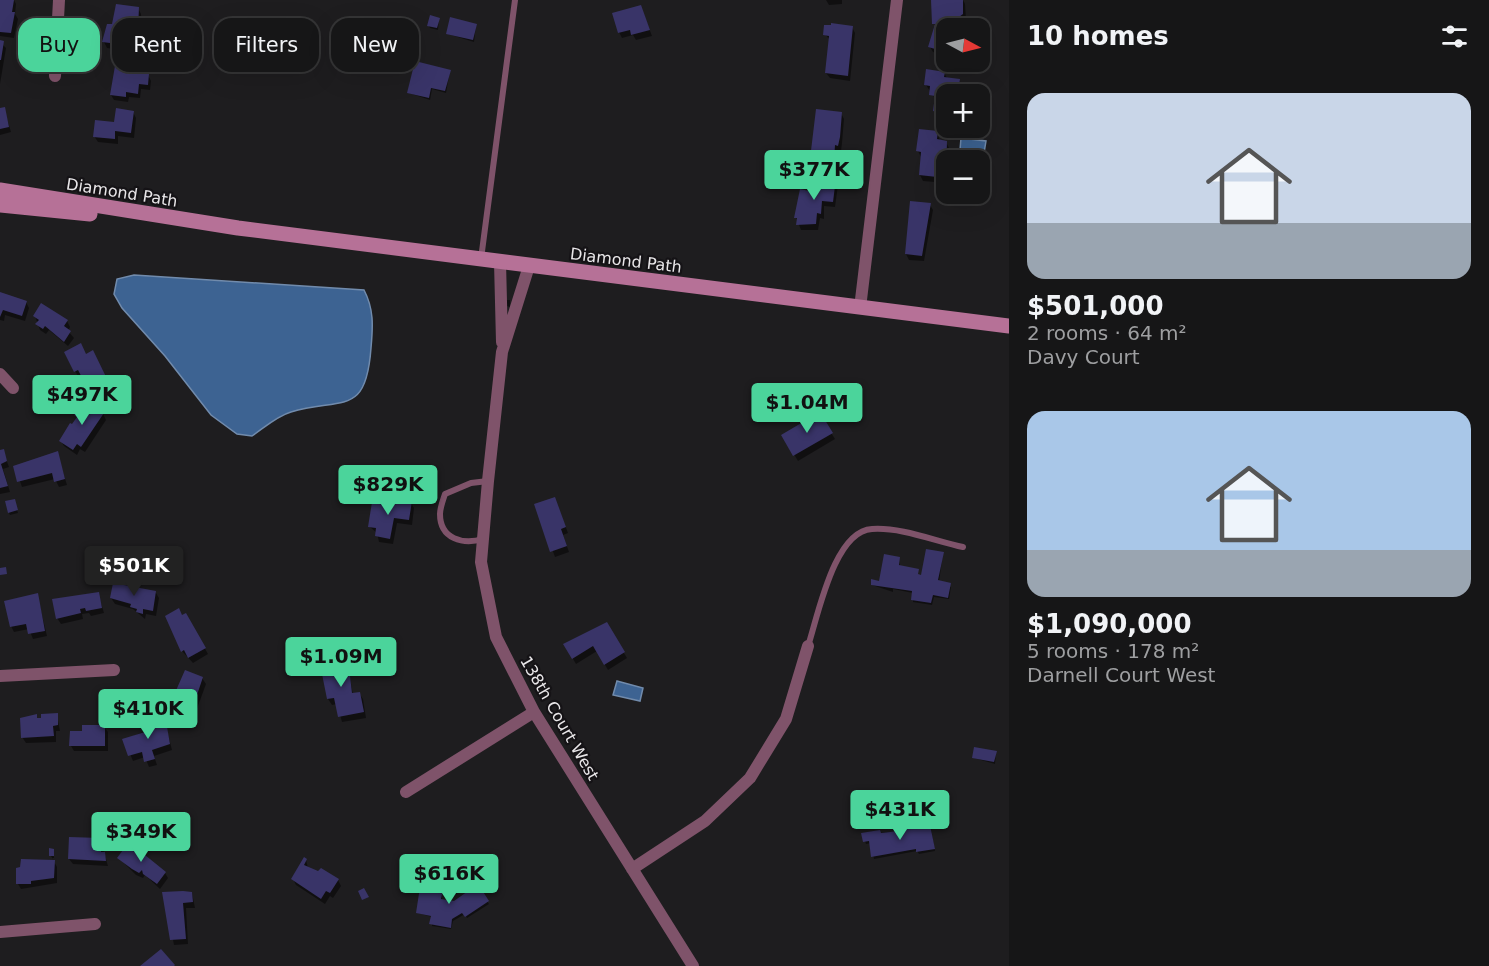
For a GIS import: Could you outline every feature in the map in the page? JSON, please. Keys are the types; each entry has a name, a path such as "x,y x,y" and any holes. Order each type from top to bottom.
{"street":[{"path":"55,76 59,0"},
{"path":"860,309 897,0"},
{"name":"Diamond Path","path":"0,190 238,228 860,309 1009,326"},
{"name":"Diamond Path","path":"0,205 238,228"},
{"name":"138th Court West","path":"500,262 502,352 481,561 496,637 534,712 693,966"},
{"name":"138th Court West","path":"502,352 529,266"},
{"path":"0,374 13,388"},
{"path":"632,868 705,821 750,778 786,719 808,646"},
{"path":"0,676 114,670"},
{"path":"406,792 534,712"},
{"path":"0,932 96,924"}],"lane":[{"path":"481,260 515,0"},
{"path":"483,538 469,543 459,541 447,532 440,514 445,494 471,483 488,481"},
{"path":"808,646 837,558 854,536 870,529 891,531 963,547"}],"water":[{"path":"961,138 986,141 984,150 960,150"},
{"path":"134,275 364,290 370,304 372,325 371,348 364,385 357,395 349,400 291,412 271,422 252,436 237,434 211,415 165,356 122,308 114,294 117,279"},
{"path":"617,681 643,688 640,701 613,695"}],"building":[{"path":"0,0 14,0 12,12 15,12 11,33 0,32"},
{"path":"931,0 963,0 963,14 960,18 936,18 936,49 928,47 935,24 932,24"},
{"path":"116,4 139,7 139,18 113,18"},
{"path":"641,5 650,30 631,35 630,30 618,33 612,13"},
{"path":"430,15 440,18 437,28 427,26"},
{"path":"450,17 477,24 473,40 446,34"},
{"path":"831,23 853,26 848,76 825,73 829,36 823,35 824,25 831,25"},
{"path":"107,24 112,24 112,43 102,42"},
{"path":"0,40 4,41 1,60 0,60"},
{"path":"419,62 451,70 445,91 431,88 429,98 407,93 412,72 419,72"},
{"path":"926,69 945,72 944,77 960,79 959,84 936,84 936,112 933,111 935,96 929,95 930,86 924,85"},
{"path":"114,72 149,74 148,85 139,84 138,94 126,92 126,97 110,95"},
{"path":"5,107 9,127 0,129 0,108"},
{"path":"116,108 134,111 131,133 115,131 115,139 93,137 95,120 114,122"},
{"path":"816,109 842,112 840,137 838,146 835,145 834,161 810,159"},
{"path":"919,129 936,131 937,139 947,141 947,150 936,150 936,177 919,175 921,152 916,151"},
{"path":"818,176 836,178 833,202 822,201 821,214 817,213 816,224 796,225 797,218 794,218 800,189 809,191 809,187 816,187"},
{"path":"910,201 931,203 922,256 905,254"},
{"path":"0,292 27,301 22,316 3,310 0,317"},
{"path":"41,303 68,320 64,326 71,331 64,342 45,326 43,329 35,324 39,320 33,316"},
{"path":"81,343 86,354 93,350 108,381 89,391 78,370 74,372 64,352"},
{"path":"88,402 104,413 81,447 77,444 73,450 59,441 70,423 72,424 77,417 74,415 79,408 83,410"},
{"path":"820,412 833,433 793,456 781,435"},
{"path":"4,449 7,461 1,464 8,486 0,488 0,450"},
{"path":"58,451 65,479 54,482 52,473 17,482 13,466"},
{"path":"555,497 566,527 561,529 567,546 550,552 534,504"},
{"path":"15,499 18,510 8,513 5,501"},
{"path":"396,499 412,501 409,520 394,518 390,539 375,536 376,528 368,527 372,502 395,505"},
{"path":"926,549 944,552 938,580 951,583 948,598 933,595 931,603 911,600 912,591 871,585 871,579 879,581 884,554 900,557 899,565 919,569 918,574 921,575"},
{"path":"6,567 7,574 0,575 0,568"},
{"path":"113,583 156,591 153,611 143,609 143,614 136,612 137,609 130,607 131,604 110,598"},
{"path":"99,592 102,608 86,611 85,608 80,609 81,613 56,619 52,599"},
{"path":"38,593 45,631 28,634 26,624 10,627 4,601"},
{"path":"179,608 182,615 186,613 206,648 188,658 184,650 181,652 165,616"},
{"path":"607,622 625,652 604,665 593,646 572,659 563,644"},
{"path":"348,659 352,693 360,692 364,712 338,717 334,698 327,699 320,664"},
{"path":"185,670 203,677 192,710 183,705 179,716 167,711"},
{"path":"58,713 58,725 53,726 54,736 21,738 20,718 37,714 37,718 41,718 41,714"},
{"path":"157,719 158,723 166,721 170,744 152,750 155,759 144,762 142,752 128,756 122,739 145,732 142,724"},
{"path":"82,725 105,725 105,746 69,746 70,731 82,731"},
{"path":"974,747 997,751 994,762 972,758"},
{"path":"930,825 935,849 916,852 916,849 871,857 869,841 863,842 861,833 880,830 881,833 890,832"},
{"path":"69,837 101,838 101,852 105,852 106,861 68,859"},
{"path":"129,842 166,872 157,884 143,874 142,870 139,873 117,858"},
{"path":"49,848 54,849 54,856 49,856"},
{"path":"304,857 307,859 304,865 318,871 321,868 339,879 330,893 326,891 321,899 291,879"},
{"path":"21,859 55,860 54,878 31,881 31,884 16,884 16,868 20,867"},
{"path":"478,884 489,901 465,917 462,913 452,919 451,928 429,924 431,916 416,913 420,887 443,890 441,899 454,901"},
{"path":"364,888 369,897 362,900 358,891"},
{"path":"162,892 192,892 193,902 183,903 186,939 170,940"},
{"path":"161,949 174,966 140,966"}]}
